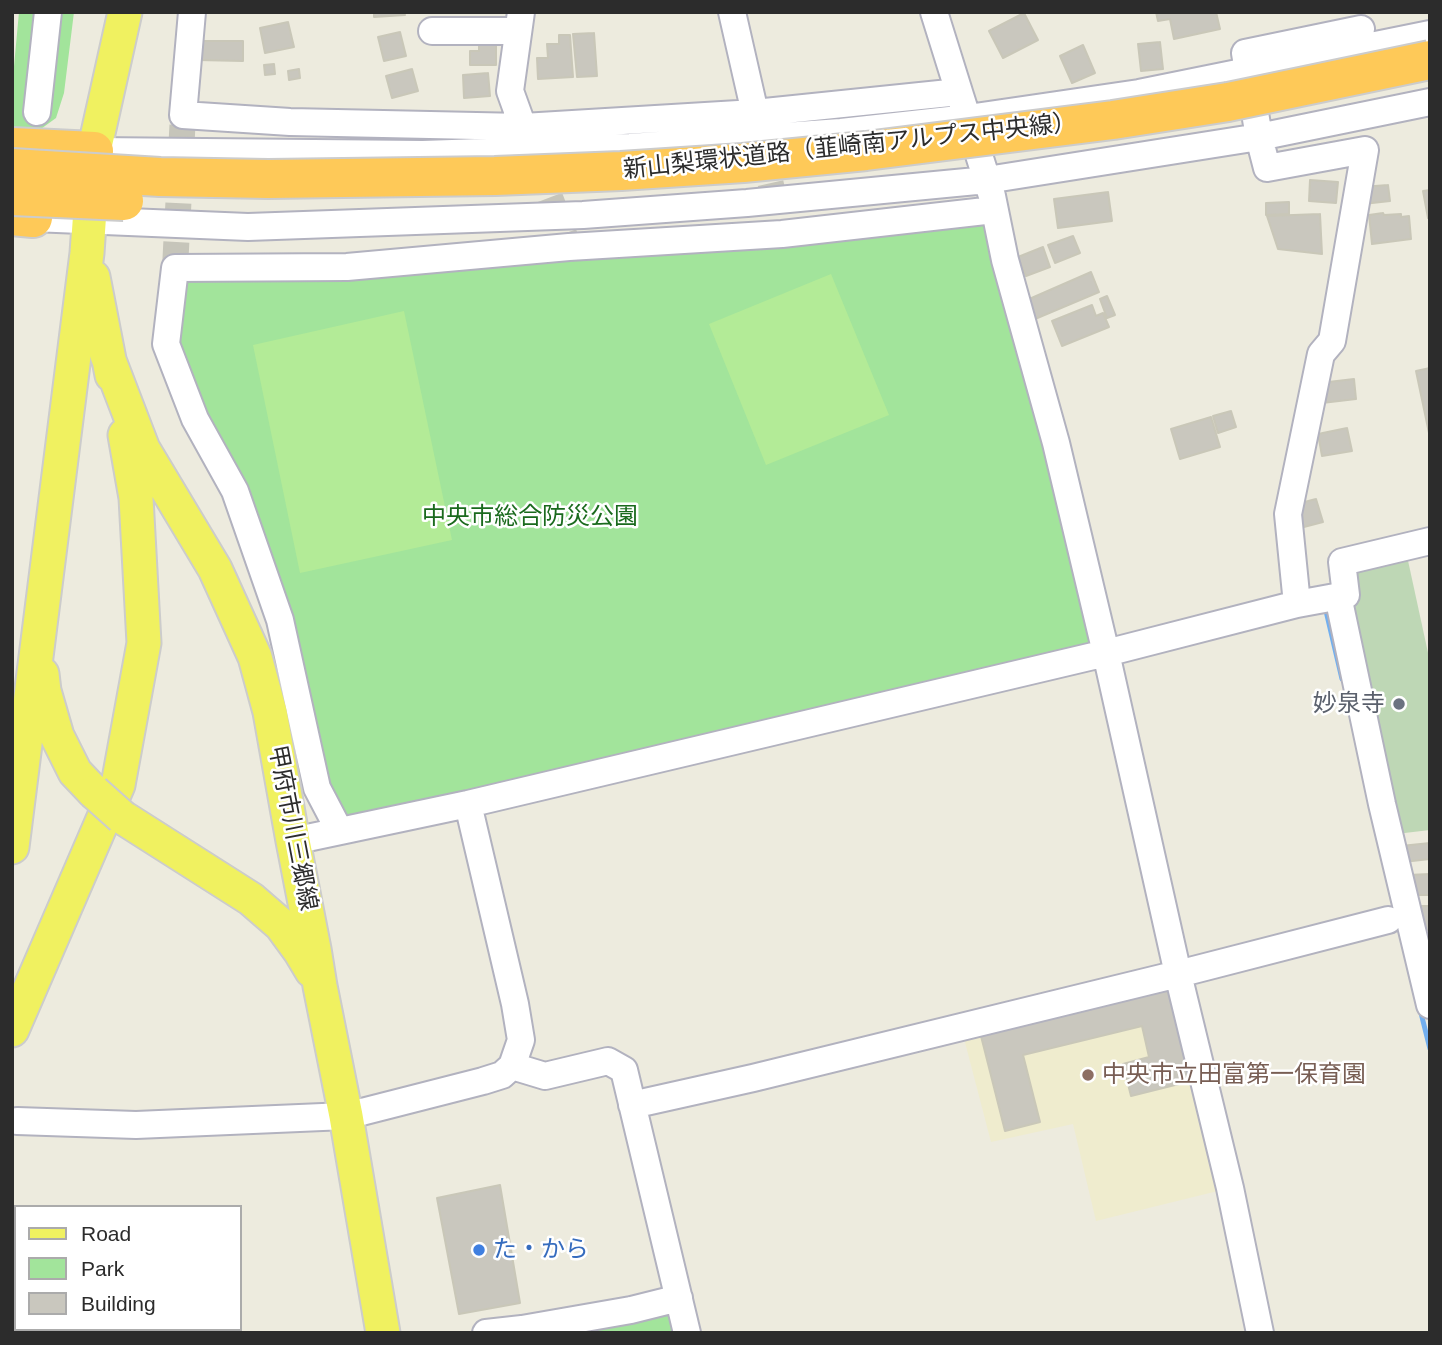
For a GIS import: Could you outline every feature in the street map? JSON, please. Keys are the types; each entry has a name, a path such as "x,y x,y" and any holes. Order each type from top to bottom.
{"highway":[{"name":"新山梨環状道路（韮崎南アルプス中央線）","path":"21,155 160,177 295,179 495,176 743,163 879,150 1113,120 1228,102 1430,60"},
{"name":"新山梨環状道路（韮崎南アルプス中央線）","path":"18,213 50,198 363,204 512,201 749,188 996,162 1112,146 1239,125 1430,87"},
{"path":"21,155 94,151"}],"main road":[{"name":"甲府市川三郷線","path":"12,846 88,237 94,151 125,12"},
{"name":"甲府市川三郷線","path":"12,1030 118,785 144,643 136,498 107,355 88,237"},
{"name":"甲府市川三郷線","path":"107,355 143,449 215,569 255,657 270,712 346,1116 383,1333"},
{"path":"38,638 44,691 57,736 75,772 122,817 251,899 281,925 320,986"}],"street":[{"path":"37,112 48,12"},
{"path":"192,12 183,115 290,122 523,127 755,113 959,92"},
{"path":"732,12 755,113"},
{"path":"934,12 987,180 1005,260 1056,443 1230,1188 1261,1333"},
{"path":"432,31 519,22 510,91 523,127"},
{"path":"94,151 423,154 602,148 841,132 968,118 1139,93 1248,71 1362,30 1430,34"},
{"path":"1248,71 1267,168 1365,150 1332,341 1321,354 1288,514 1297,604"},
{"path":"18,213 88,237 248,227 583,215 747,203 987,180 1259,137 1430,102"},
{"path":"339,830 317,788 280,620 235,491 195,419 166,344 175,268 346,267 569,247 782,234 994,210"},
{"path":"293,841 468,803 1106,653 1297,604 1346,595 1342,562 1430,541"},
{"path":"1338,596 1382,804 1430,1005"},
{"path":"17,1121 136,1125 346,1116 502,1075 512,1066 521,1040 468,803"},
{"path":"632,1105 766,1075 1388,920"},
{"path":"512,1066 545,1076 608,1061 624,1070 687,1333"},
{"path":"486,1333 631,1310 679,1298"}],"shaded area":[{"name":"中央市立田富第一保育園","path":"1178,974 1230,1188 1096,1221 1073,1124 991,1142 961,1027"}],"green space":[{"path":"19,12 74,12 64,93 56,118 34,134 12,132 12,88"},
{"name":"中央市総合防災公園","path":"994,210 1106,653 339,830 280,620 166,344 175,268"},
{"path":"831,274 889,415 766,465 709,324"},
{"path":"404,311 452,540 300,573 253,345"},
{"name":"妙泉寺","path":"1407,556 1430,662 1430,830 1396,834 1345,602 1355,567"},
{"path":"675,1305 682,1333 486,1333"}],"building":[{"path":"374,12 404,12 405,15 374,17"},
{"path":"1156,12 1216,12 1220,29 1174,39 1170,19 1158,21"},
{"path":"1024,13 1038,40 1003,58 989,31"},
{"path":"288,22 294,47 265,53 260,28"},
{"path":"400,32 406,56 384,61 378,37"},
{"path":"594,33 597,76 577,77 573,34"},
{"path":"559,35 570,35 573,77 538,79 537,58 548,58 547,44 559,44"},
{"path":"496,39 496,65 470,65 470,51 479,51 479,45 485,45 485,40"},
{"path":"199,41 243,41 243,61 198,60"},
{"path":"1160,42 1163,69 1141,71 1138,44"},
{"path":"1083,45 1095,73 1072,83 1060,56"},
{"path":"274,64 275,74 265,75 264,65"},
{"path":"299,69 300,78 289,80 288,71"},
{"path":"412,69 418,91 392,98 386,76"},
{"path":"488,73 490,96 464,98 463,75"},
{"path":"1310,180 1338,182 1336,203 1309,201"},
{"path":"1388,185 1390,201 1363,204 1362,187"},
{"path":"1430,190 1430,217 1428,218 1423,191"},
{"path":"1108,192 1112,221 1058,228 1054,199"},
{"path":"1289,202 1289,214 1266,215 1266,203"},
{"path":"1383,213 1409,216 1411,239 1372,244 1369,215"},
{"path":"1320,214 1322,254 1278,249 1267,216"},
{"path":"1073,236 1080,253 1055,263 1048,245"},
{"path":"1043,247 1050,267 1026,276 1018,257"},
{"path":"1091,272 1099,292 1035,319 1027,300"},
{"path":"1107,296 1115,315 1107,318 1100,299"},
{"path":"1092,305 1096,316 1103,313 1109,327 1062,346 1052,321"},
{"path":"1430,368 1430,433 1429,433 1416,371"},
{"path":"1354,379 1356,399 1322,403 1320,383"},
{"path":"1231,411 1236,427 1218,433 1213,416"},
{"path":"1211,417 1220,447 1180,459 1171,429"},
{"path":"1347,428 1352,451 1322,456 1318,434"},
{"path":"1316,499 1323,522 1300,528 1293,505"},
{"path":"1430,843 1430,859 1403,862 1401,846"},
{"path":"1430,874 1430,895 1409,895 1408,875"},
{"path":"1419,906 1430,906 1430,930 1420,930"},
{"path":"1171,984 1195,1080 1131,1096 1123,1064 1149,1057 1142,1026 1023,1055 1040,1122 1005,1131 980,1032"},
{"name":"た・から","path":"500,1185 520,1303 459,1314 437,1198"}],"waterway":[{"path":"1326,611 1342,679"},
{"path":"1420,1009 1430,1049"}],"tunnel":[{"path":"175,268 183,115"},
{"path":"762,145 782,234"},
{"path":"536,161 569,247"}],"place":[{"name":"妙泉寺","path":"1399,704"},
{"name":"中央市立田富第一保育園","path":"1088,1075"},
{"name":"た・から","path":"479,1250"}]}
